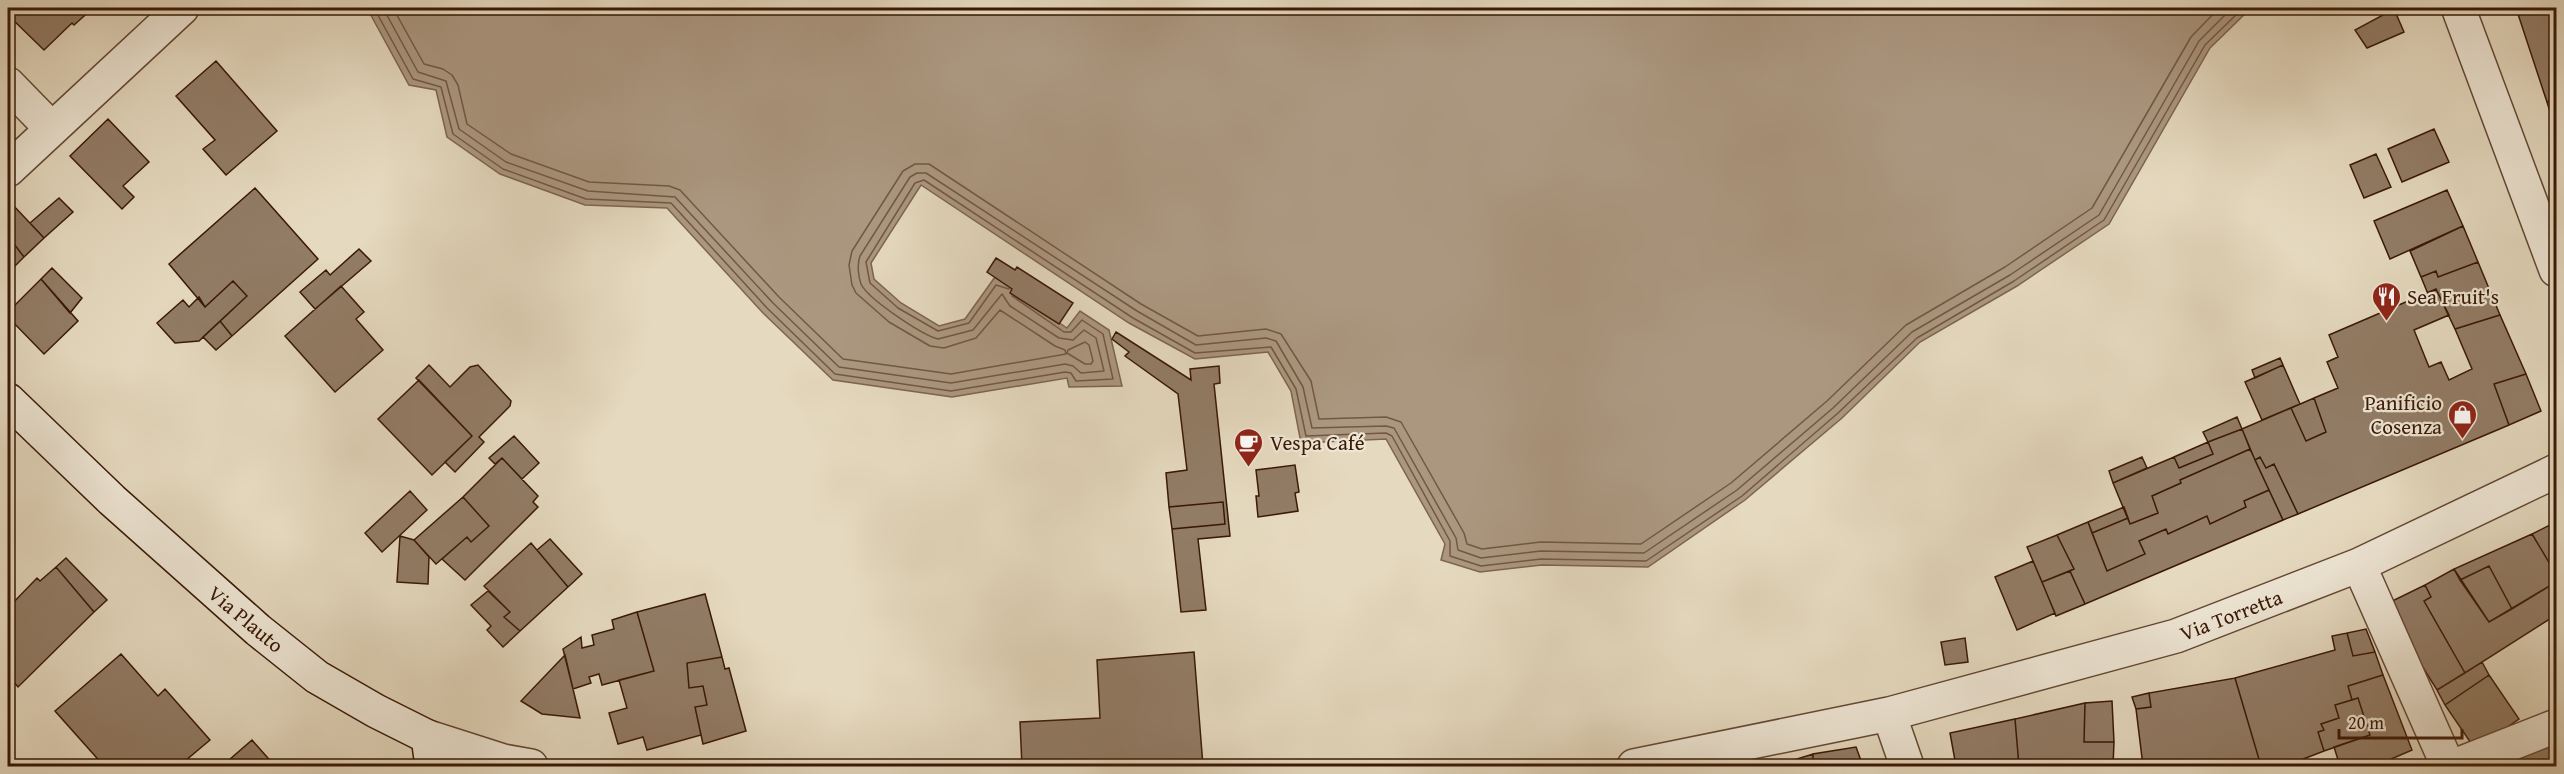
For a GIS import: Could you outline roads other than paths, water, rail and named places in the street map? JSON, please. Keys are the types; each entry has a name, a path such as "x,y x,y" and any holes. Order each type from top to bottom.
{"street":[{"path":"8,170 182,8"},
{"path":"2464,8 2459,10 2556,270"},
{"path":"8,84 52,129"},
{"name":"Via Plauto","path":"8,400 120,508 258,630 317,677 376,711 430,752 483,756 531,766"},
{"name":"Via Torretta","path":"1634,766 1889,714 2176,636 2359,565 2556,471"},
{"path":"2359,565 2448,766"},
{"path":"1889,714 1907,766"},
{"path":"2454,766 2556,726"}],"water":[{"path":"367,8 2251,8 2210,48 2109,224 2017,286 1920,342 1842,418 1745,500 1648,567 1542,565 1480,572 1441,560 1445,544 1386,439 1301,443 1291,391 1268,352 1195,359 1129,323 921,185 871,263 874,279 901,303 939,326 965,319 995,277 1017,285 1018,295 1067,328 1080,311 1109,330 1122,386 1069,387 1067,378 952,397 833,380 763,313 667,208 585,205 500,174 447,137 436,90 409,85"}],"place":[{"name":"Sea Fruit's","path":"2386,322"},
{"name":"Panificio Cosenza","path":"2463,440"},
{"name":"Vespa Café","path":"1249,468"}]}
